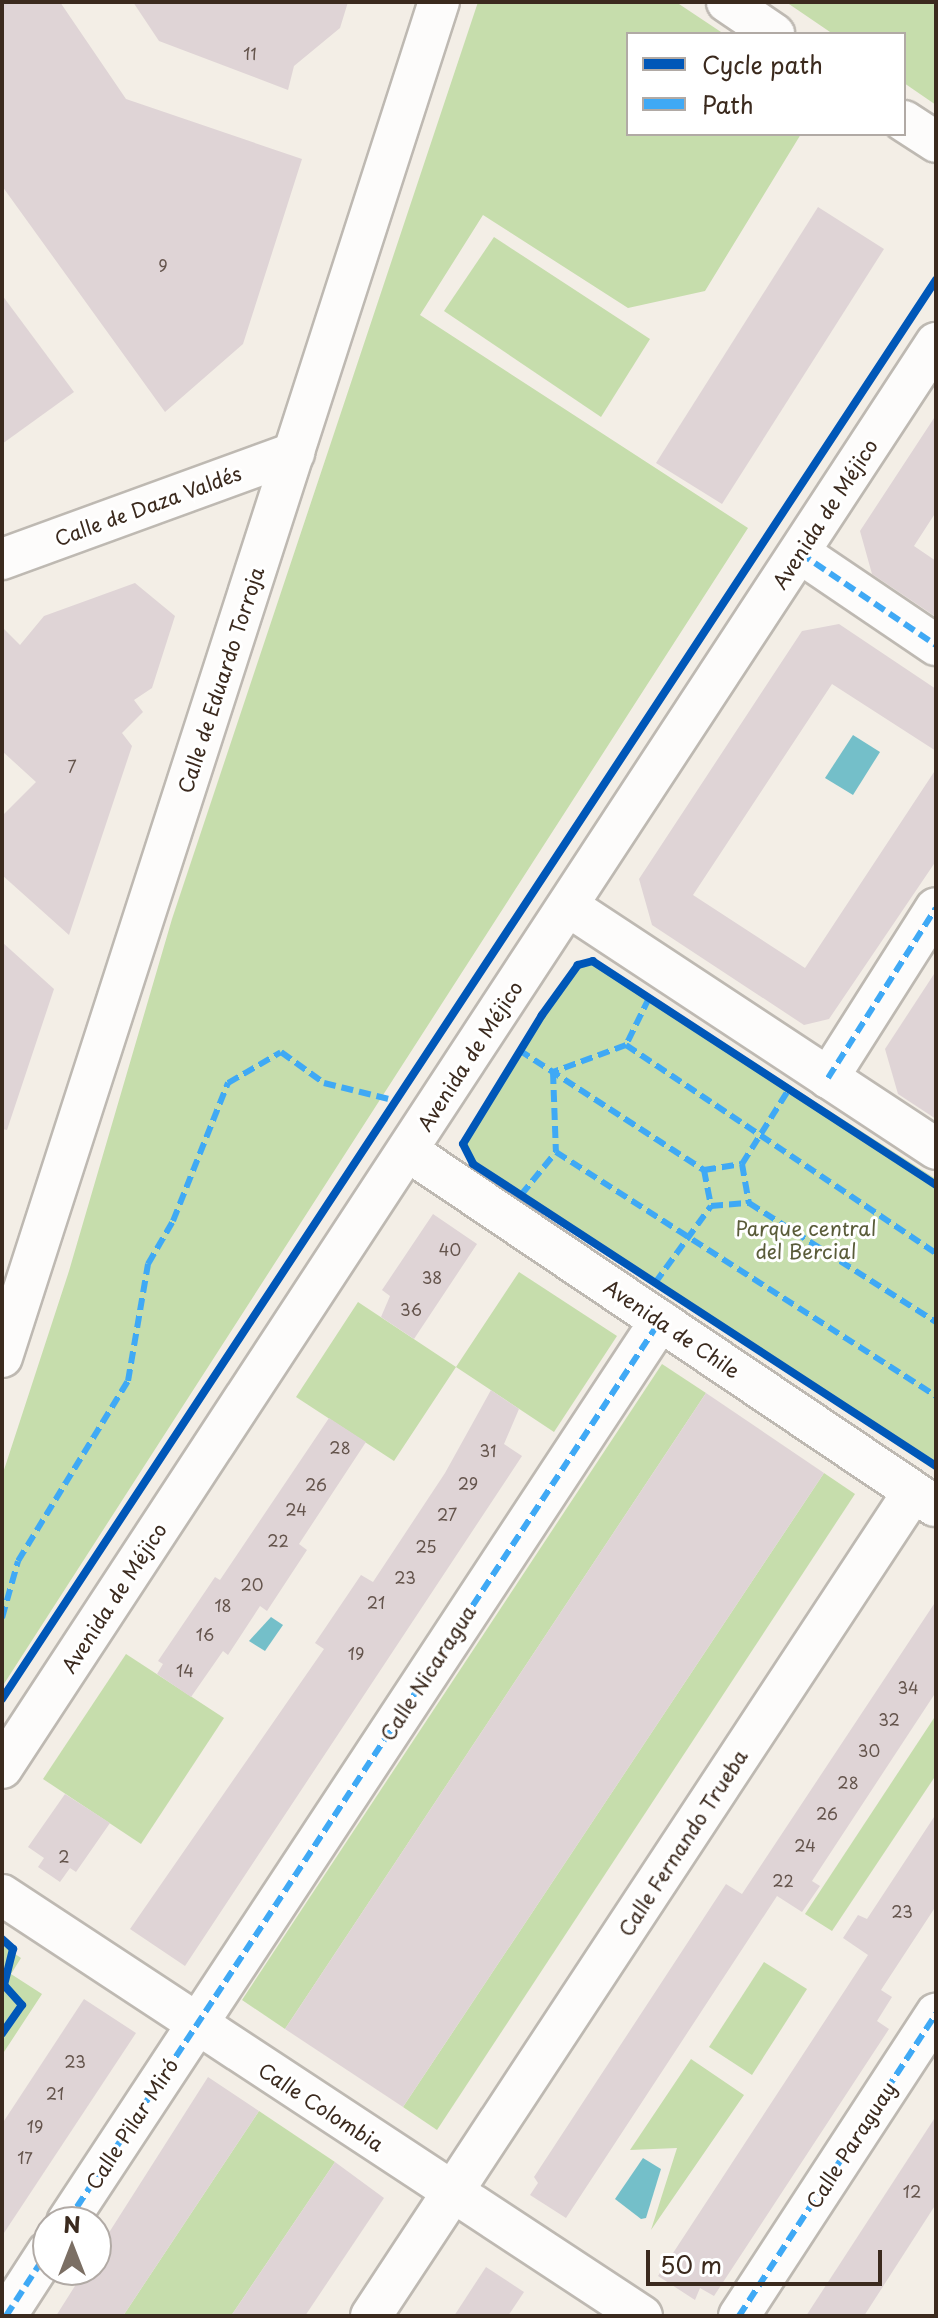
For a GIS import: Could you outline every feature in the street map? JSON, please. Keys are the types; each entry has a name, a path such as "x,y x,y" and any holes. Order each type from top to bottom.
{"street":[{"name":"Calle de Eduardo Torroja","path":"2,1357 439,2"},
{"path":"727,2 771,32"},
{"path":"906,122 936,142"},
{"name":"Avenida de Méjico","path":"2,1768 936,343"},
{"name":"Calle de Daza Valdés","path":"2,559 294,453"},
{"path":"800,553 936,645"},
{"path":"568,906 936,1149"},
{"path":"828,1078 936,908"},
{"name":"Avenida de Chile","path":"408,1151 925,1499"},
{"name":"Calle Nicaragua","path":"196,2026 660,1321"},
{"name":"Calle Fernando Trueba","path":"371,2316 925,1499"},
{"name":"Calle Colombia","path":"2,1895 196,2026 642,2316"},
{"name":"Calle Paraguay","path":"739,2316 936,2014"},
{"name":"Calle Pilar Miró","path":"78,2206 196,2026"},
{"path":"6,2316 32,2276"}],"green space":[{"path":"478,2 676,2 721,32 626,32 626,136 800,136 705,291 628,308 483,215 420,315 748,528 2,1687 2,1476 69,1271 172,919"},
{"path":"786,2 936,2 936,105 906,84 906,32 830,32"},
{"path":"494,237 650,339 601,417 444,311"},
{"name":"Parque central del Bercial","path":"599,963 936,1179 936,1471 469,1160 465,1140 575,968"},
{"path":"519,1272 617,1336 554,1432 456,1367"},
{"path":"358,1302 456,1367 394,1461 296,1397"},
{"path":"662,1364 706,1393 285,2029 242,2000"},
{"path":"824,1473 855,1494 437,2130 403,2107"},
{"path":"126,1654 224,1718 141,1844 43,1779"},
{"path":"936,1715 936,1775 832,1931 805,1914"},
{"path":"2,1945 21,1958 11,1974 42,1994 2,2055"},
{"path":"764,1962 807,1989 752,2075 709,2047"},
{"path":"691,2059 744,2095 651,2230 677,2148 630,2150"},
{"path":"259,2111 335,2162 231,2316 123,2316"}],"water":[{"path":"853,735 880,752 853,795 825,778"},
{"path":"271,1617 283,1625 265,1651 249,1641"},
{"path":"643,2158 661,2169 646,2218 641,2219 615,2199"}],"building":[{"path":"2,2 60,2 126,99 302,159 243,344 165,412 2,186"},
{"path":"133,2 348,2 340,28 294,66 288,90 159,41"},
{"path":"818,207 884,249 722,504 656,463"},
{"path":"2,295 74,392 2,444"},
{"path":"936,415 936,512 914,546 936,561 936,617 872,574 860,531"},
{"path":"135,583 175,616 152,688 134,700 143,712 122,733 132,746 69,935 2,875 2,816 36,782 2,751 2,627 20,645 44,616"},
{"path":"839,624 936,689 936,751 832,684 693,895 805,968 936,769 936,861 829,1019 804,1025 652,925 639,879 802,631"},
{"path":"2,942 54,989 7,1130 2,1129"},
{"path":"936,971 936,1119 898,1094 885,1049"},
{"path":"433,1214 477,1244 414,1339 381,1317 390,1296 382,1290"},
{"path":"491,1390 519,1409 504,1444 522,1456 185,1966 130,1929 324,1649 315,1643 361,1575 373,1582 445,1473"},
{"path":"706,1393 824,1473 403,2107 285,2029"},
{"path":"329,1418 366,1442 299,1544 307,1550 267,1611 260,1606 228,1655 223,1651 191,1697 157,1674 163,1664 158,1661 215,1577 220,1580"},
{"path":"936,1601 936,1692 812,1881 820,1886 802,1912 777,1896 566,2218 530,2195 538,2183 534,2177 726,1884 742,1894"},
{"path":"65,1794 110,1823 76,1872 70,1868 60,1882 38,1867 44,1858 28,1847"},
{"path":"936,1814 936,1906 881,1990 892,1997 877,2021 889,2029 714,2296 700,2288 695,2300 658,2276 868,1955 843,1938 858,1915 867,1919"},
{"path":"84,1999 136,2033 2,2236 2,2124"},
{"path":"208,2077 259,2111 123,2316 56,2316 75,2286 112,2286 112,2228"},
{"path":"936,2116 936,2204 864,2316 806,2316"},
{"path":"335,2162 384,2198 305,2316 231,2316"},
{"path":"486,2267 524,2292 508,2316 454,2316"}],"marked path":[{"path":"800,553 936,645"},
{"path":"828,1078 936,908"},
{"path":"649,998 626,1045 553,1072 556,1152 936,1396"},
{"path":"626,1045 936,1253"},
{"path":"519,1050 704,1170 742,1164 749,1203 936,1322"},
{"path":"2,1618 18,1561 128,1381 148,1264 173,1221 228,1083 281,1052 324,1083 397,1101"},
{"path":"742,1164 789,1089"},
{"path":"521,1195 556,1152"},
{"path":"704,1170 711,1206"},
{"path":"655,1283 711,1206 749,1203"},
{"path":"78,2206 660,1321"},
{"path":"739,2316 936,2014"},
{"path":"6,2316 32,2276"}],"cycle path":[{"path":"2,1699 936,280"},
{"path":"936,1185 593,961 578,965 542,1015 463,1144 473,1164 936,1466"},
{"path":"2,1939 13,1949 4,1985 22,2005 2,2034"}]}
